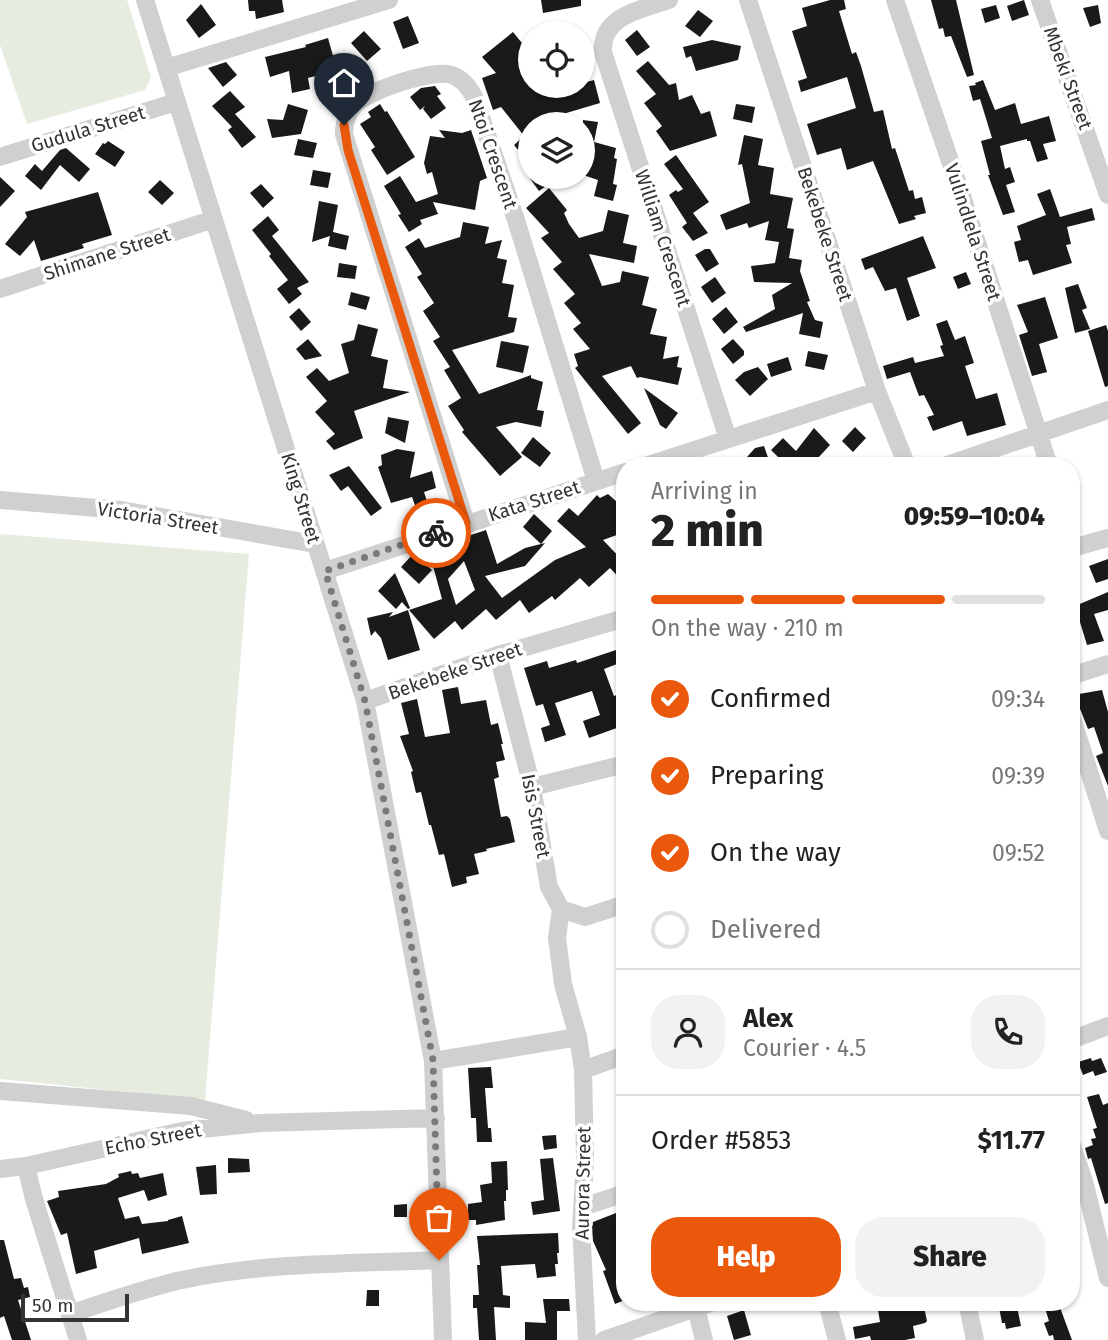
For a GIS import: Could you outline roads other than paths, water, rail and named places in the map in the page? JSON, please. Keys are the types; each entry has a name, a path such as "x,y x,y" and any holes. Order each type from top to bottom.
{"street":[{"name":"King Street","path":"145,0 365,701 433,1060 443,1340"},
{"path":"166,68 389,0"},
{"name":"William Crescent","path":"669,0 628,14 614,22 604,37 603,52 728,439"},
{"name":"Bekebeke Street","path":"748,0 877,391 903,457"},
{"name":"Vulindlela Street","path":"895,0 1046,457"},
{"name":"Mbeki Street","path":"1040,0 1108,195"},
{"name":"Ntoi Crescent","path":"466,523 344,134 347,116 360,100 424,76 436,73 454,75 468,87 474,97 516,220 596,481"},
{"name":"Gudula Street","path":"0,157 176,102"},
{"name":"Shimane Street","path":"0,289 214,219"},
{"path":"673,457 877,391"},
{"path":"969,457 1108,410"},
{"name":"Kata Street","path":"325,571 616,475"},
{"name":"Victoria Street","path":"0,500 121,510 316,544"},
{"path":"1080,542 1108,538"},
{"name":"Bekebeke Street","path":"365,701 498,655 616,621"},
{"name":"Isis Street","path":"498,655 532,787 550,887 561,909"},
{"path":"1080,673 1108,664"},
{"path":"1080,736 1102,787 1108,831"},
{"path":"532,787 616,766"},
{"path":"561,909 585,917 616,907"},
{"name":"Aurora Street","path":"561,909 557,938 563,984 578,1037 583,1070 585,1159 582,1245 587,1340"},
{"path":"1080,1037 1108,1026"},
{"path":"433,1060 578,1037"},
{"path":"583,1070 616,1058"},
{"path":"0,1091 191,1106 260,1123"},
{"name":"Echo Street","path":"0,1169 26,1166 182,1131 260,1123 436,1118"},
{"path":"26,1166 78,1340"},
{"path":"1080,1192 1108,1278"},
{"path":"583,1207 616,1196"},
{"path":"70,1314 177,1281 215,1275 291,1267 439,1260"},
{"path":"604,1340 687,1311"},
{"path":"704,1311 704,1340"},
{"path":"829,1311 837,1340"},
{"path":"969,1311 975,1340"}]}
